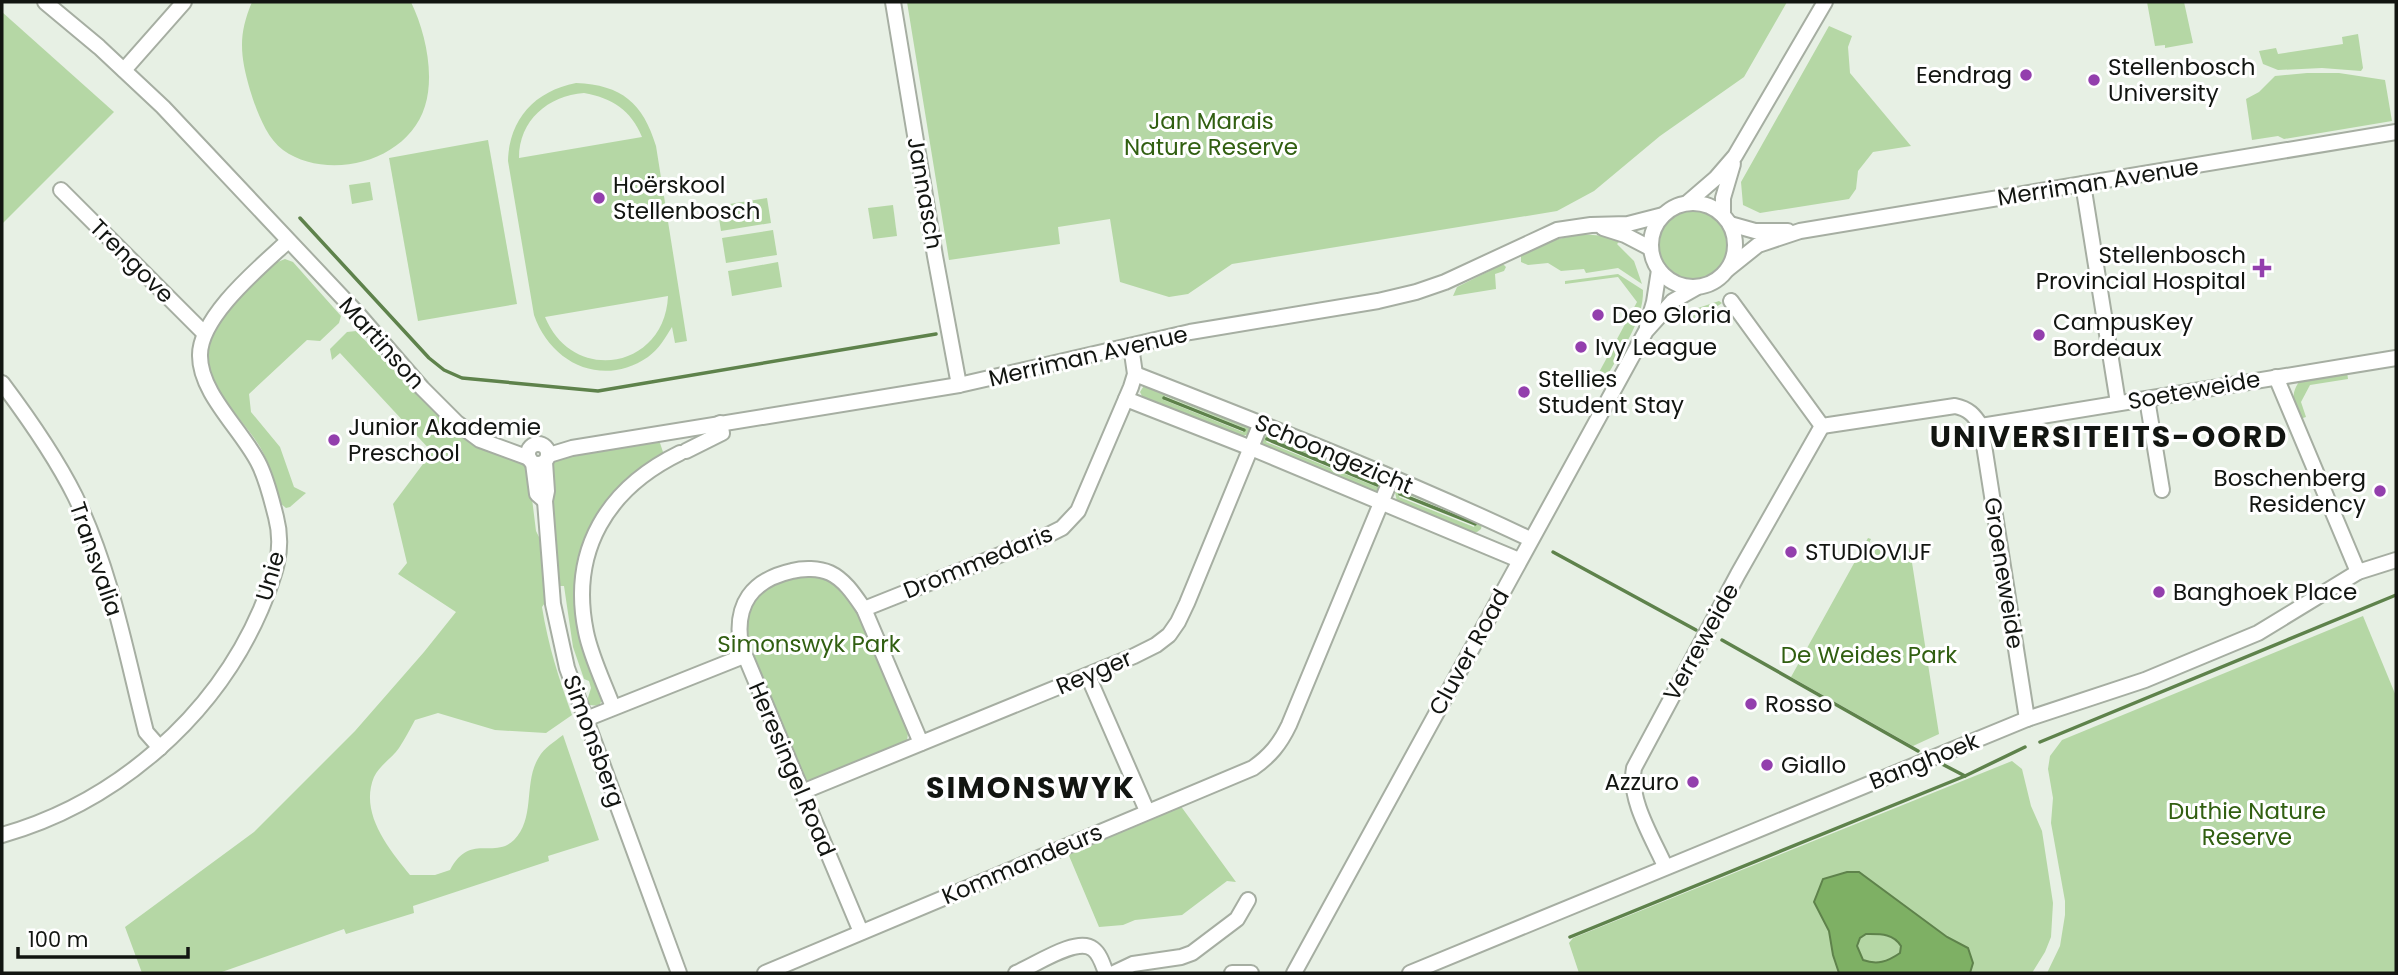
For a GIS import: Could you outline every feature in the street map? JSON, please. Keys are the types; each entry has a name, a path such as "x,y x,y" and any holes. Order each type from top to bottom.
{"street":[{"path":"45,2 124,70 184,2"},
{"name":"Jannasch","path":"893,2 959,385"},
{"path":"1735,156 1724,191 1726,220 1735,242 1735,252 1728,269 1714,282 1696,288 1679,285 1659,270 1650,248 1653,230 1663,215 1687,203 1707,187 1735,156 1825,2"},
{"name":"Martinson","path":"124,70 163,107 457,423 480,440 538,455"},
{"name":"Merriman Avenue","path":"1728,269 1758,245 1800,231 2396,132"},
{"path":"2084,184 2118,403"},
{"name":"Trengove","path":"61,190 204,333"},
{"path":"1687,203 1706,205 1726,220"},
{"name":"Merriman Avenue","path":"538,455 959,385 1190,332 1378,301 1416,292 1481,267 1544,235 1569,226 1628,224 1663,215"},
{"name":"Merriman Avenue","path":"1726,220 1755,231 1800,231"},
{"name":"Merriman Avenue","path":"1591,225 1625,235 1650,248"},
{"path":"204,333 216,313 288,241"},
{"name":"Cluver Road","path":"1646,331 1659,270"},
{"name":"Cluver Road","path":"1294,973 1646,331 1673,301 1696,288"},
{"path":"1731,301 1822,426 1955,407 1964,408 1974,414 1981,426"},
{"name":"Unie","path":"2,835 53,818 84,803 118,781 160,748 205,699 246,641 273,578 280,551 277,520 264,477 242,435 206,383 200,357 204,333"},
{"name":"Drommedaris","path":"864,609 1014,550 1062,528 1073,519 1083,502 1135,373 1131,346"},
{"name":"Soeteweide","path":"1981,426 2396,358"},
{"name":"Schoongezicht","path":"1135,373 1261,423 1530,539"},
{"path":"2276,377 2358,572"},
{"name":"Transvalia","path":"2,383 47,445 75,497 98,553 115,605 146,732 160,748"},
{"name":"Schoongezicht","path":"1126,398 1519,560"},
{"path":"2147,399 2162,490"},
{"name":"Simonsberg","path":"613,707 586,632 584,576 590,550 604,517 624,489 679,454 722,433 720,423"},
{"name":"Reyger","path":"802,792 1088,676 1156,645 1169,635 1178,622 1261,423"},
{"name":"Verreweide","path":"1665,866 1635,799 1632,786 1634,768 1738,574 1822,426"},
{"name":"Groeneweide","path":"1981,426 2027,719"},
{"path":"666,432 679,454"},
{"name":"Simonsberg","path":"538,455 547,491 545,501 554,604 567,668 679,973"},
{"name":"Kommandeurs","path":"765,973 1253,768 1269,757 1282,740 1391,479"},
{"path":"1478,542 1486,532 1489,520"},
{"name":"Banghoek","path":"1410,973 2027,719 2145,680 2258,632 2358,572 2396,560"},
{"name":"Heresingel Road","path":"861,932 744,656 739,635 739,615 745,601 756,587 774,575 803,568 830,573 851,590 864,609 921,743"},
{"path":"586,719 744,656"},
{"path":"1088,676 1147,811"},
{"path":"1114,973 1133,964 1192,953 1237,919 1248,900"},
{"path":"1016,973 1068,948 1087,945 1096,951 1106,973"},
{"path":"1232,973 1251,973"}],"green space":[{"path":"252,2 411,2 424,39 429,67 428,94 416,125 402,141 384,153 343,165 301,160 283,150 262,123 244,66 244,25"},
{"name":"Jan Marais Nature Reserve","path":"907,2 1787,2 1744,77 1660,136 1594,191 1557,211 1232,264 1188,294 1169,297 1120,282 1110,219 1058,227 1060,244 949,260"},
{"path":"2147,2 2184,2 2193,43 2165,48 2165,45 2155,46"},
{"path":"2,12 114,112 2,224"},
{"path":"1829,26 1852,36 1848,47 1850,73 1911,146 1873,152 1858,171 1856,189 1849,199 1760,213 1743,205 1741,182"},
{"path":"2358,34 2363,68 2361,71 2322,68 2278,70 2263,64 2259,51 2276,48 2278,54 2343,44 2342,37"},
{"path":"2339,73 2385,80 2392,121 2284,139 2278,136 2252,140 2246,99 2259,92 2275,76"},
{"path":"576,83 618,92 637,108 651,131 656,146 687,341 675,343 672,327 659,347 648,357 631,366 614,370 580,366 566,358 553,347 534,315 508,161 513,132 519,120 537,100 561,87","holes":["584,93 603,98 619,107 632,119 642,137 519,158 524,132 538,112 559,99","668,296 663,321 651,340 635,353 616,359 595,359 576,353 558,339 545,317"]},
{"path":"488,140 517,304 418,321 389,158"},
{"path":"370,182 373,200 352,204 349,185"},
{"path":"767,198 771,223 721,231 717,206"},
{"path":"893,205 897,236 873,239 868,208"},
{"path":"1692,208 1706,211 1718,219 1726,231 1729,245 1726,259 1718,271 1706,279 1692,282 1678,279 1666,271 1658,259 1655,245 1658,231 1666,219 1678,211"},
{"path":"773,230 777,255 726,263 722,238"},
{"path":"1581,234 1605,236 1619,242 1617,244 1634,261 1642,284 1618,268 1586,273 1584,269 1561,271 1548,263 1528,265 1521,262 1521,255 1545,242"},
{"path":"285,259 293,262 341,316 339,323 320,341 307,340 249,394 251,412 280,447 294,487 306,493 286,508 280,503 264,454 221,393 209,363 209,347 214,330 226,311 275,263"},
{"path":"778,262 782,287 732,296 728,271"},
{"path":"1503,264 1506,267 1504,271 1495,274 1496,289 1453,296 1457,287"},
{"path":"1618,274 1643,290 1642,302 1635,325 1605,380 1597,376 1637,302 1618,277 1565,284 1565,281"},
{"path":"1719,301 1722,303 1702,315 1694,325 1673,321 1689,311"},
{"path":"356,331 451,429 479,447 524,462 528,466 536,531 542,543 547,600 542,607 544,621 554,662 572,715 546,733 495,730 438,713 415,720 399,748 374,777 370,804 378,830 410,875 435,875 450,870 466,852 506,845 514,840 525,821 531,777 539,757 563,735 599,840 548,856 549,861 413,906 414,913 346,934 344,929 219,973 142,973 125,927 254,832 355,731 456,612 398,574 407,563 393,504 432,452 340,353 332,360 330,349 347,332"},
{"path":"2347,372 2348,379 2310,385 2301,402 2306,417 2300,419 2294,396 2299,382"},
{"path":"1145,384 1250,426 1249,434 1240,437 1143,398 1140,392","holes":["1165,396 1244,428 1243,432 1164,400"]},
{"path":"1267,432 1383,480 1379,492 1264,447 1262,435","holes":["1268,438 1378,482 1377,487 1266,442"]},
{"path":"659,440 664,455 615,492 592,526 581,555 603,698 599,706 590,705 587,701 591,688 589,681 584,679 573,647 564,586 558,586 548,470 554,460 563,456"},
{"path":"1401,487 1482,524 1481,529 1472,532 1397,502 1395,492","holes":["1401,492 1476,522 1474,527 1399,497"]},
{"name":"De Weides Park","path":"1868,538 1871,539 1868,545 1876,549 1878,546 1887,550 1909,546 1910,550 1939,734 1913,746 1791,677"},
{"name":"Simonswyk Park","path":"811,575 823,578 844,591 859,612 908,733 907,741 902,746 809,782 803,778 748,650 747,631 751,604 757,594 778,582"},
{"name":"Duthie Nature Reserve","path":"2363,616 2396,696 2396,973 2047,973 2060,946 2065,915 2065,901 2051,823 2053,798 2048,769 2050,756 2062,740"},
{"path":"2012,761 2022,769 2031,806 2042,831 2053,903 2051,937 2032,973 1970,973 1973,963 1968,948 1947,937 1814,902 1829,931 1839,973 1579,973 1569,943 1573,938"},
{"path":"1180,805 1236,882 1227,881 1182,915 1099,927 1067,851"},
{"path":"1866,934 1886,935 1894,939 1901,946 1900,953 1882,962 1863,960 1857,946 1860,938"}],"shaded area":[{"path":"1847,872 1859,872 1947,937 1968,948 1973,963 1970,973 1839,973 1829,931 1814,902 1823,879","holes":["1866,934 1886,935 1894,939 1901,946 1900,953 1882,962 1863,960 1857,946 1860,938"]}],"waterway":[{"path":"300,218 429,358 444,370 462,378 598,391 936,334"},
{"path":"1164,398 1244,430"},
{"path":"1267,439 1377,485"},
{"path":"1400,494 1475,524"},
{"path":"1553,552 1696,630"},
{"path":"2040,742 2396,595"},
{"path":"1722,640 1918,751"},
{"path":"1570,937 1965,776 2025,747"},
{"path":"1942,764 1965,776"}],"place":[{"name":"Eendrag","path":"2026,75"},
{"name":"Stellenbosch University","path":"2094,80"},
{"name":"Hoërskool Stellenbosch","path":"599,198"},
{"name":"Stellenbosch Provincial Hospital","path":"2262,268"},
{"name":"Deo Gloria","path":"1598,315"},
{"name":"CampusKey Bordeaux","path":"2039,335"},
{"name":"Ivy League","path":"1581,347"},
{"name":"Stellies Student Stay","path":"1524,392"},
{"name":"Junior Akademie Preschool","path":"334,440"},
{"name":"Boschenberg Residency","path":"2380,491"},
{"name":"STUDIOVIJF","path":"1791,552"},
{"name":"Banghoek Place","path":"2159,592"},
{"name":"Rosso","path":"1751,704"},
{"name":"Giallo","path":"1767,765"},
{"name":"Azzuro","path":"1693,782"}],"district":[{"name":"UNIVERSITEITS-OORD","path":"2109,437"},
{"name":"SIMONSWYK","path":"1031,788"}]}
